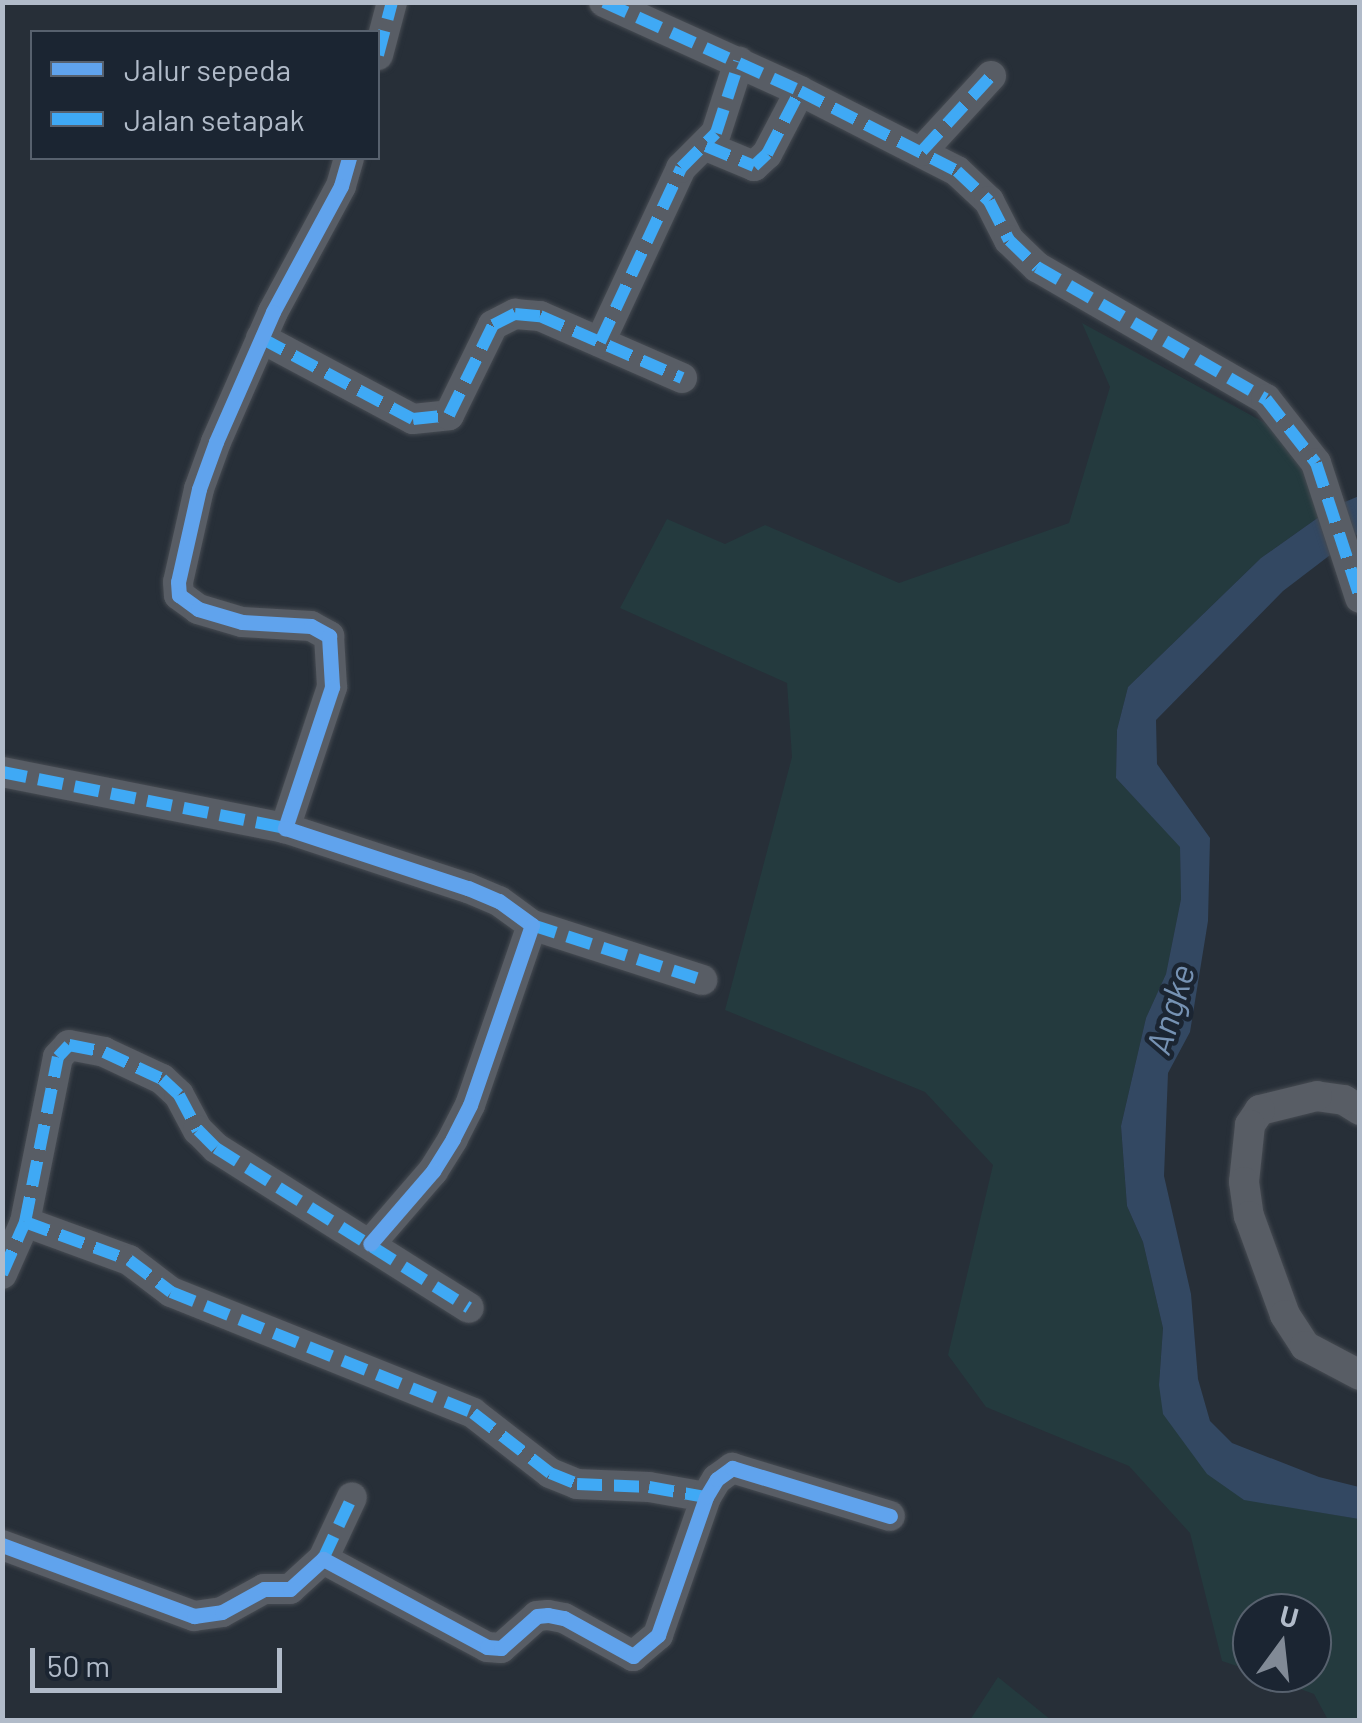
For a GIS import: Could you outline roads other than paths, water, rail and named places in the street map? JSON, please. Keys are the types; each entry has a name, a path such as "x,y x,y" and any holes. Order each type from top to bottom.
{"street":[{"path":"380,47 392,2"},
{"path":"604,2 922,151 976,186 1009,240 1037,268 1266,399 1316,463 1360,598"},
{"path":"600,342 681,168 706,146 722,118 739,62"},
{"path":"922,151 991,76"},
{"path":"706,146 754,166 767,154 800,91"},
{"path":"285,828 332,687 328,636 312,626 242,622 198,609 179,595 178,582 199,489 261,338 340,186 347,160"},
{"path":"261,338 413,419 449,415 494,325 515,314 540,316 682,378"},
{"path":"2,772 285,828 468,888 532,925 702,980"},
{"path":"370,1244 433,1171 462,1122 532,925"},
{"path":"2,1274 25,1222 58,1057 69,1045 104,1052 162,1078 180,1095 198,1130 216,1148 469,1308"},
{"path":"1360,1110 1344,1100 1316,1096 1260,1110 1250,1125 1244,1182 1249,1216 1285,1315 1305,1346 1360,1375"},
{"path":"25,1222 129,1260 171,1292 474,1413 550,1474 577,1484 650,1487 706,1497"},
{"path":"323,1559 487,1647 501,1648 537,1616 548,1616 564,1618 633,1656 647,1649 658,1635 706,1497 717,1479 732,1468 890,1516"},
{"path":"2,1545 194,1616 222,1612 264,1589 290,1589 323,1559 352,1498"}],"water":[{"name":"Angke","path":"1359,496 1359,533 1283,591 1156,720 1157,764 1210,838 1208,921 1190,1032 1168,1073 1164,1176 1191,1294 1198,1379 1210,1421 1232,1443 1319,1477 1359,1487 1359,1519 1244,1500 1207,1474 1163,1414 1159,1385 1163,1328 1143,1242 1127,1206 1121,1126 1146,1018 1166,974 1181,899 1180,847 1116,778 1117,730 1128,687 1261,558 1333,507"}]}
